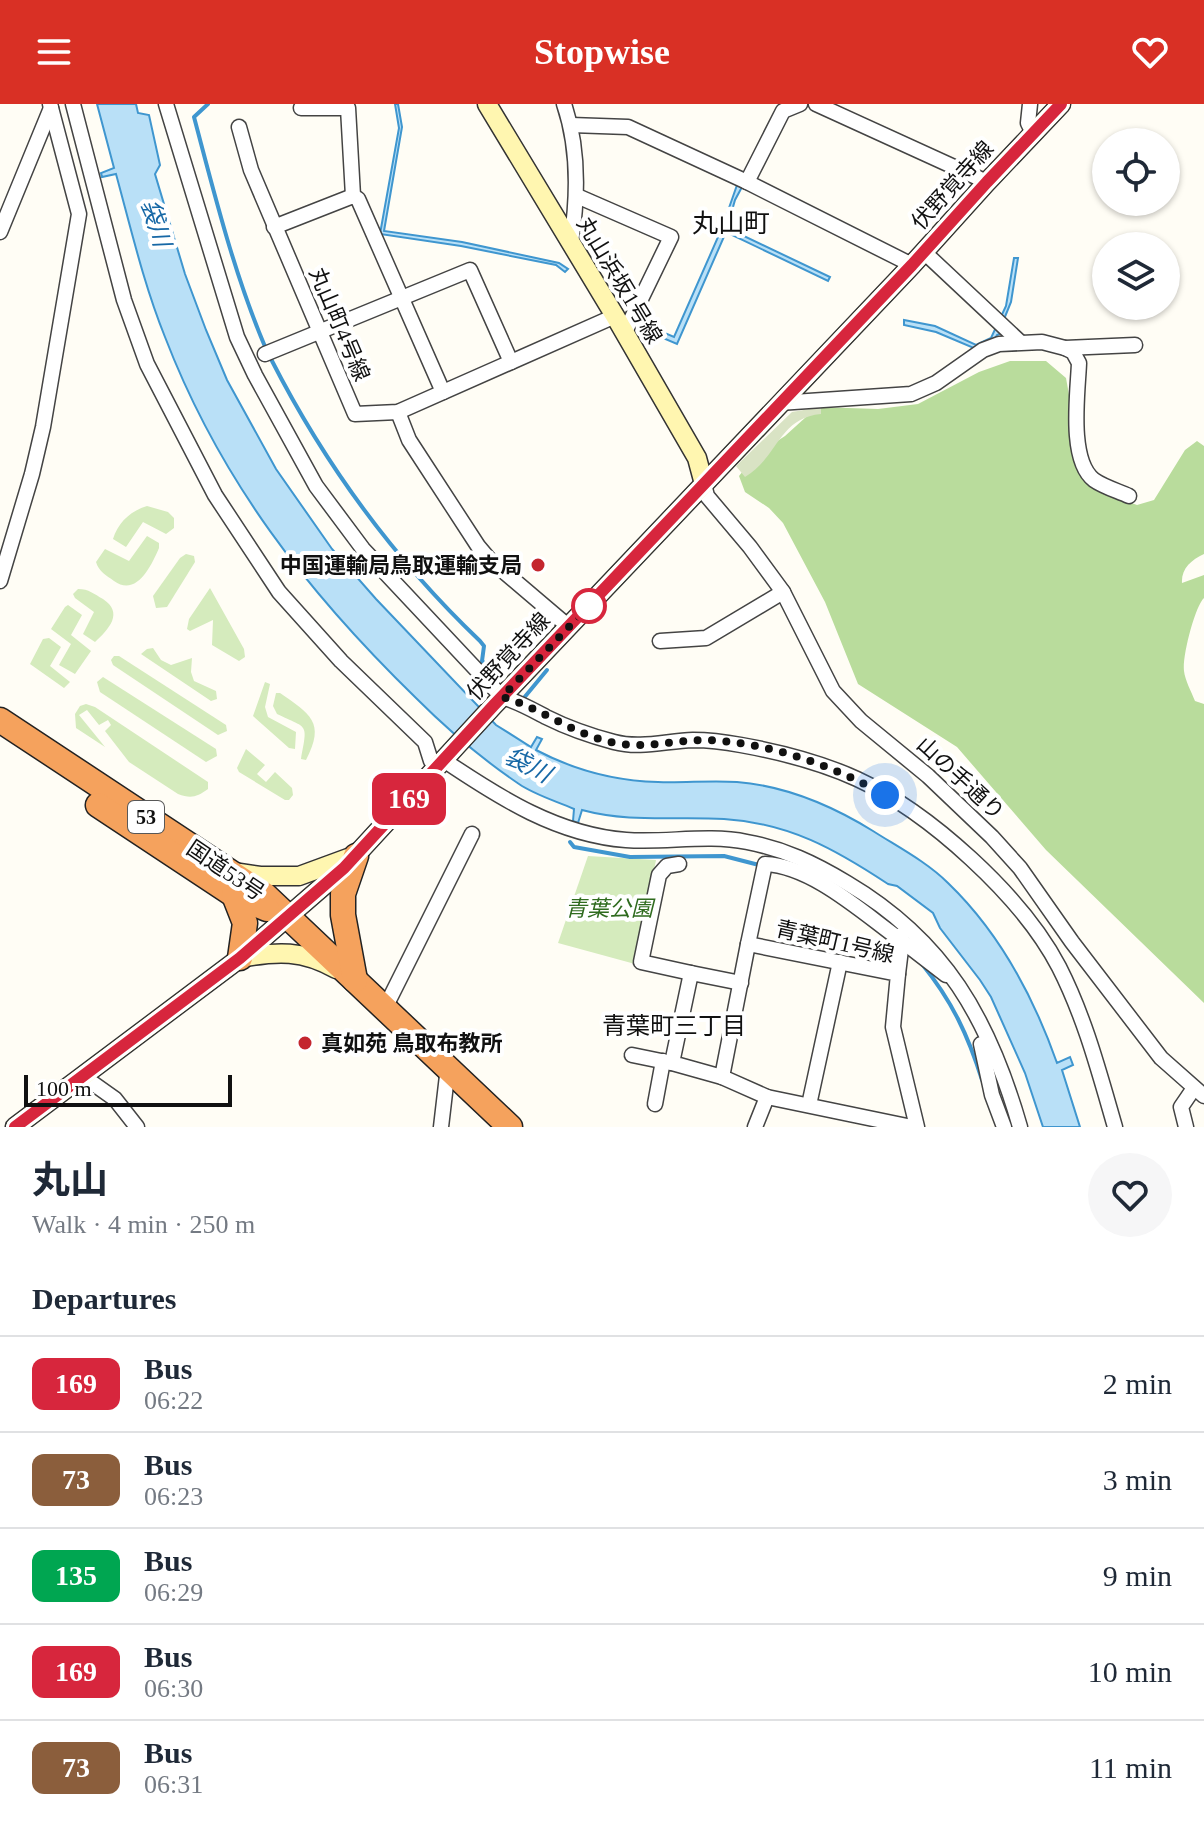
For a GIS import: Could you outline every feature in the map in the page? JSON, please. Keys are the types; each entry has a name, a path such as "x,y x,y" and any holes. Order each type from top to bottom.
{"highway":[{"name":"国道53号","path":"0,720 232,883"},
{"name":"国道53号","path":"0,740 232,883 265,895 510,1127"},
{"path":"355,980 343,915 343,894 356,856"},
{"path":"232,883 245,923 240,958"}],"main road":[{"name":"丸山浜坂1号線","path":"487,104 697,458 704,484"},
{"name":"伏野覚寺線","path":"15,1127 240,958 356,856 498,701 1061,104"},
{"path":"232,883 260,876 299,876 356,856"},
{"path":"240,958 298,953 323,962 355,980"}],"street":[{"path":"73,104 124,300 163,398 208,482 279,592 341,661 425,742 431,761 446,760 510,803 559,825 606,838 711,838 775,848 808,860 887,910 935,952 957,982 983,1028 1020,1127"},
{"path":"166,104 237,337 316,486 363,549 498,701 520,702 580,732 618,743 641,745 710,740 815,762 858,779 908,809 978,866 1009,897 1042,938 1080,1013 1115,1127"},
{"path":"564,104 571,125 577,196 571,242"},
{"path":"747,182 783,111 800,104"},
{"path":"816,104 987,182"},
{"path":"1030,104 1028,123 1033,133"},
{"path":"0,232 50,106"},
{"path":"0,581 43,427 79,214 50,106"},
{"path":"301,108 348,108 353,196"},
{"path":"571,125 628,127 918,258 1020,342"},
{"name":"丸山町4号線","path":"239,127 251,170 274,227 355,414 398,412 511,362 620,324"},
{"path":"274,227 353,196"},
{"path":"353,196 358,199 443,392"},
{"path":"577,196 671,237 620,324"},
{"path":"265,354 470,270 511,362"},
{"path":"779,403 911,394 936,383 983,350 999,344 1042,342 1065,348 1073,352 1079,363 1077,439 1084,463 1094,480 1129,496"},
{"path":"1065,348 1135,345"},
{"path":"398,412 409,440 478,546 569,627"},
{"name":"山の手通り","path":"704,484 707,496 783,592 833,691 861,721 928,776 992,837 1020,868 1161,1058 1199,1092"},
{"path":"660,641 706,638 783,592"},
{"path":"385,1008 472,834"},
{"path":"679,864 667,866 659,875 641,962 741,983"},
{"path":"748,944 765,864 804,874 957,982"},
{"path":"853,906 887,910"},
{"path":"887,910 902,937 898,974"},
{"name":"青葉町1号線","path":"722,1077 748,944 898,974 893,1027 914,1127"},
{"path":"809,1105 840,962"},
{"path":"655,1104 691,973"},
{"path":"983,1028 981,1045 992,1095 1004,1127"},
{"path":"632,1055 722,1077 767,1097 914,1127"},
{"path":"441,1127 448,1067"},
{"path":"84,1077 115,1099 137,1127"},
{"path":"1186,1127 1181,1107 1199,1092"},
{"path":"755,1127 767,1097"}],"green space":[{"path":"1010,361 1046,361 1066,378 1073,417 1073,445 1115,497 1137,505 1154,500 1185,450 1197,441 1204,446 1204,554 1188,566 1182,583 1204,575 1204,598 1193,621 1184,671 1195,701 1204,704 1204,1003 1046,850 957,747 858,684 825,602 783,523 769,508 745,492 739,476 756,455 785,436 817,407 878,409 918,404 979,372"},
{"path":"821,407 821,414 807,417 787,431 765,460 745,477 736,466 792,412"},
{"path":"147,506 168,512 174,518 174,528 166,534 143,522 126,547 113,539 126,518"},
{"path":"147,536 159,543 159,548 147,571 136,583 122,585 99,568 96,562 105,549 129,561"},
{"path":"186,554 194,556 195,562 167,607 156,608 153,596"},
{"path":"210,588 244,649 245,657 239,661 212,645 213,620 190,631 187,629 189,619"},
{"path":"78,589 103,599 113,610 112,621 95,642 83,634 94,612 75,598 73,594"},
{"path":"68,605 82,615 71,635 91,651 75,674 59,665 71,644 51,629"},
{"path":"49,638 61,647 50,666 70,682 64,688 30,664 43,639"},
{"path":"153,648 161,660 171,665 192,658 194,681 216,691 217,699 211,701 141,654"},
{"path":"119,656 226,725 227,731 218,735 113,665 111,660"},
{"path":"103,677 216,749 217,756 206,762 100,692 97,682"},
{"path":"265,682 270,684 265,707 268,717 296,732 295,749 289,748 253,716"},
{"path":"276,693 300,707 312,720 315,736 306,760 301,759 305,732 300,725 277,714 273,706"},
{"path":"86,704 208,782 208,789 194,796 178,794 129,762 105,731 111,725 108,720 99,725 87,710 79,715 105,747 76,728 75,714 80,706"},
{"path":"246,749 265,765 257,774 266,782 275,772 292,788 293,795 289,800 239,772 237,768"},
{"name":"青葉公園","path":"588,856 656,860 635,964 558,943"}],"water":[{"name":"袋川","path":"97,104 136,104 138,113 149,115 160,165 155,174 185,274 227,380 276,469 332,549 496,725 531,747 537,737 542,739 536,750 550,757 611,777 658,782 737,782 791,792 841,813 922,862 967,902 999,944 1026,989 1057,1063 1070,1057 1073,1065 1062,1070 1080,1127 1043,1127 1025,1073 991,997 940,928 933,913 897,886 888,884 830,849 770,826 724,819 618,816 582,810 578,823 573,821 574,809 525,788 492,765 440,721 376,658 303,575 270,531 212,439 157,317 116,174 102,177 101,173 114,168"},
{"path":"395,104 398,104 402,127 384,231 462,242 559,263 568,269 565,272 556,265 380,234 399,128"},
{"path":"737,185 742,187 727,228 830,277 828,281 726,232 677,344 637,327 639,322 674,337 722,228"},
{"path":"1014,258 1018,258 1011,302 1000,329 1002,333 994,341 976,349 936,332 904,325 904,320 935,326 976,345 991,338 1006,306"}],"waterway":[{"path":"208,104 194,117 235,263 266,349"},
{"path":"271,359 314,436 364,509 390,544 480,641 484,646 482,661 503,679"},
{"path":"523,699 547,670"},
{"path":"570,842 574,847 630,857 724,856 759,865"},
{"path":"922,964 958,1019 982,1080"}],"bus line":[{"name":"169","path":"15,1127 240,958 344,868 1061,104"}],"place":[{"name":"中国運輸局鳥取運輸支局","path":"538,565"},
{"name":"真如苑 鳥取布教所","path":"305,1043"}],"district":[{"name":"丸山町","path":"731,223"},
{"name":"青葉町三丁目","path":"674,1026"}],"route":[{"path":"589,606 502,697 520,702 580,732 618,743 641,745 710,740 737,744 815,762 858,779 885,795"}]}
